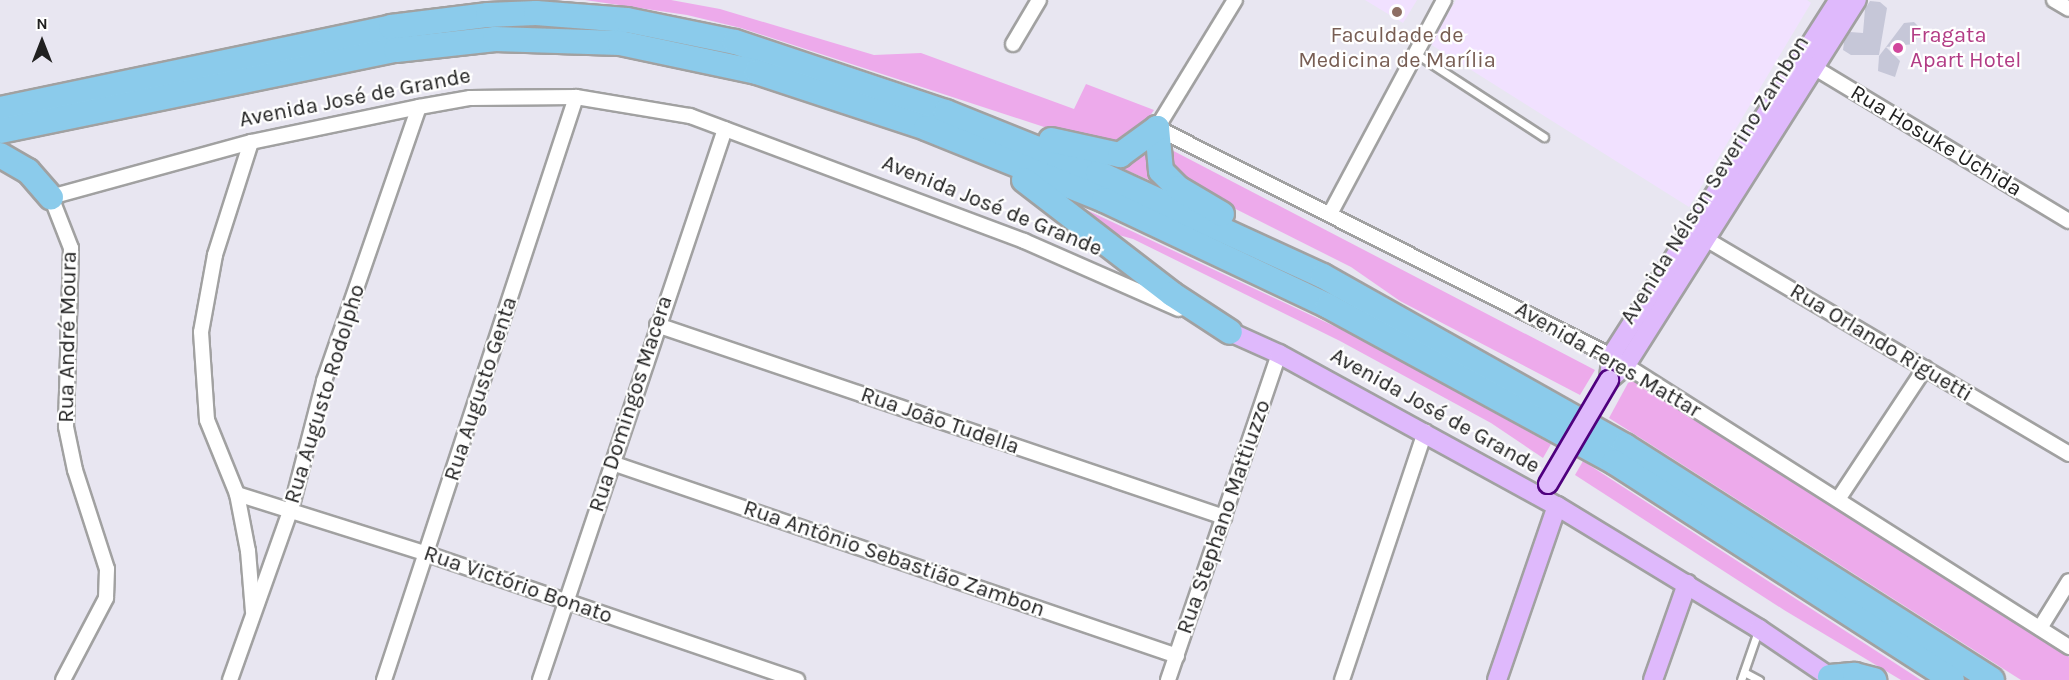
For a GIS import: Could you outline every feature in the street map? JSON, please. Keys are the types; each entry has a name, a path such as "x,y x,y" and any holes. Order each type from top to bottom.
{"highway":[{"path":"0,109 391,27 488,15 536,14 627,20 686,30 802,62 946,112 1098,173 1323,276 1625,446 1992,680"},
{"path":"0,131 396,50 535,38 620,43 708,60 926,128 1104,200 1245,264 1458,373 1614,462 1952,680"},
{"path":"946,112 1107,155 1130,152 1157,128"},
{"path":"926,128 1049,195 1172,294 1230,332"},
{"path":"1157,128 1158,160 1166,178 1197,201 1299,255 1323,276"},
{"path":"0,155 28,171 51,197"},
{"path":"1832,679 1855,675 1874,680"}],"main road":[{"name":"Avenida Nélson Severino Zambon","path":"1809,64 1839,0"},
{"name":"Avenida Nélson Severino Zambon","path":"1497,680 1548,496 1619,361 1809,64 1857,0"},
{"name":"Avenida José de Grande","path":"1230,332 1279,354 1548,496 1759,629 1832,679"},
{"path":"1653,680 1687,584"}],"street":[{"path":"1013,44 1039,0"},
{"path":"1157,128 1235,0"},
{"path":"1331,212 1444,0"},
{"path":"2054,0 2069,9"},
{"name":"Rua Hosuke Uchida","path":"1809,64 2069,221"},
{"name":"Avenida José de Grande","path":"51,197 251,142 419,106 470,98 576,97 690,116 1024,241 1230,332"},
{"name":"Rua Augusto Genta","path":"384,680 576,97"},
{"name":"Rua Augusto Rodolpho","path":"230,680 291,509 324,381 419,106"},
{"name":"Avenida Feres Mattar","path":"1157,128 1331,212 1619,361 1839,498 2069,647"},
{"name":"Rua Domingos Macera","path":"540,680 657,325 725,129"},
{"path":"251,142 215,255 201,332 207,420 237,494 248,551 253,617"},
{"name":"Rua André Moura","path":"51,197 71,248 66,427 75,470 107,569 106,598 63,680"},
{"name":"Rua Orlando Riguetti","path":"1700,235 2069,454"},
{"name":"Rua João Tudella","path":"657,325 1224,517"},
{"name":"Rua Stephano Mattiuzzo","path":"1168,680 1279,354"},
{"path":"1839,498 1924,368"},
{"path":"1342,680 1425,432"},
{"name":"Rua Antônio Sebastião Zambon","path":"612,463 1177,656"},
{"name":"Rua Victório Bonato","path":"237,494 291,509 427,554 797,680"},
{"path":"2040,628 2069,581"}],"lane":[{"path":"1415,53 1544,137"},
{"path":"1759,629 1743,676 1759,680"}],"shaded area":[{"path":"585,0 671,0 720,9 874,55 921,53 1074,109 1086,84 1154,110 1143,126 1121,146 1096,144 741,28 687,15"},
{"name":"Faculdade de Medicina de Marília","path":"1365,0 1417,0 1403,23"},
{"path":"1456,0 1807,0 1811,3 1689,207 1430,44"},
{"path":"1151,140 1168,188 1107,162"},
{"path":"1164,146 1595,370 1580,395 1400,301 1351,267 1180,181 1172,174"},
{"path":"1076,205 1351,334 1551,444 1543,458 1491,423 1340,341 1133,239 1108,232 1074,207"},
{"path":"1640,380 1830,498 2069,657 2069,680 2021,680 1609,418 1628,383"},
{"path":"1583,461 1921,680 1901,680 1784,610 1575,475"}],"building":[{"path":"1870,1 1880,2 1887,8 1879,55 1851,55 1843,50 1844,42 1850,32 1863,33 1865,9"},
{"path":"1914,22 1921,29 1914,44 1886,47 1904,23"},
{"path":"1886,47 1900,61 1895,77 1878,71 1879,56"}],"place":[{"name":"Faculdade de Medicina de Marília","path":"1397,12"},
{"name":"Fragata Apart Hotel","path":"1898,48"}]}
